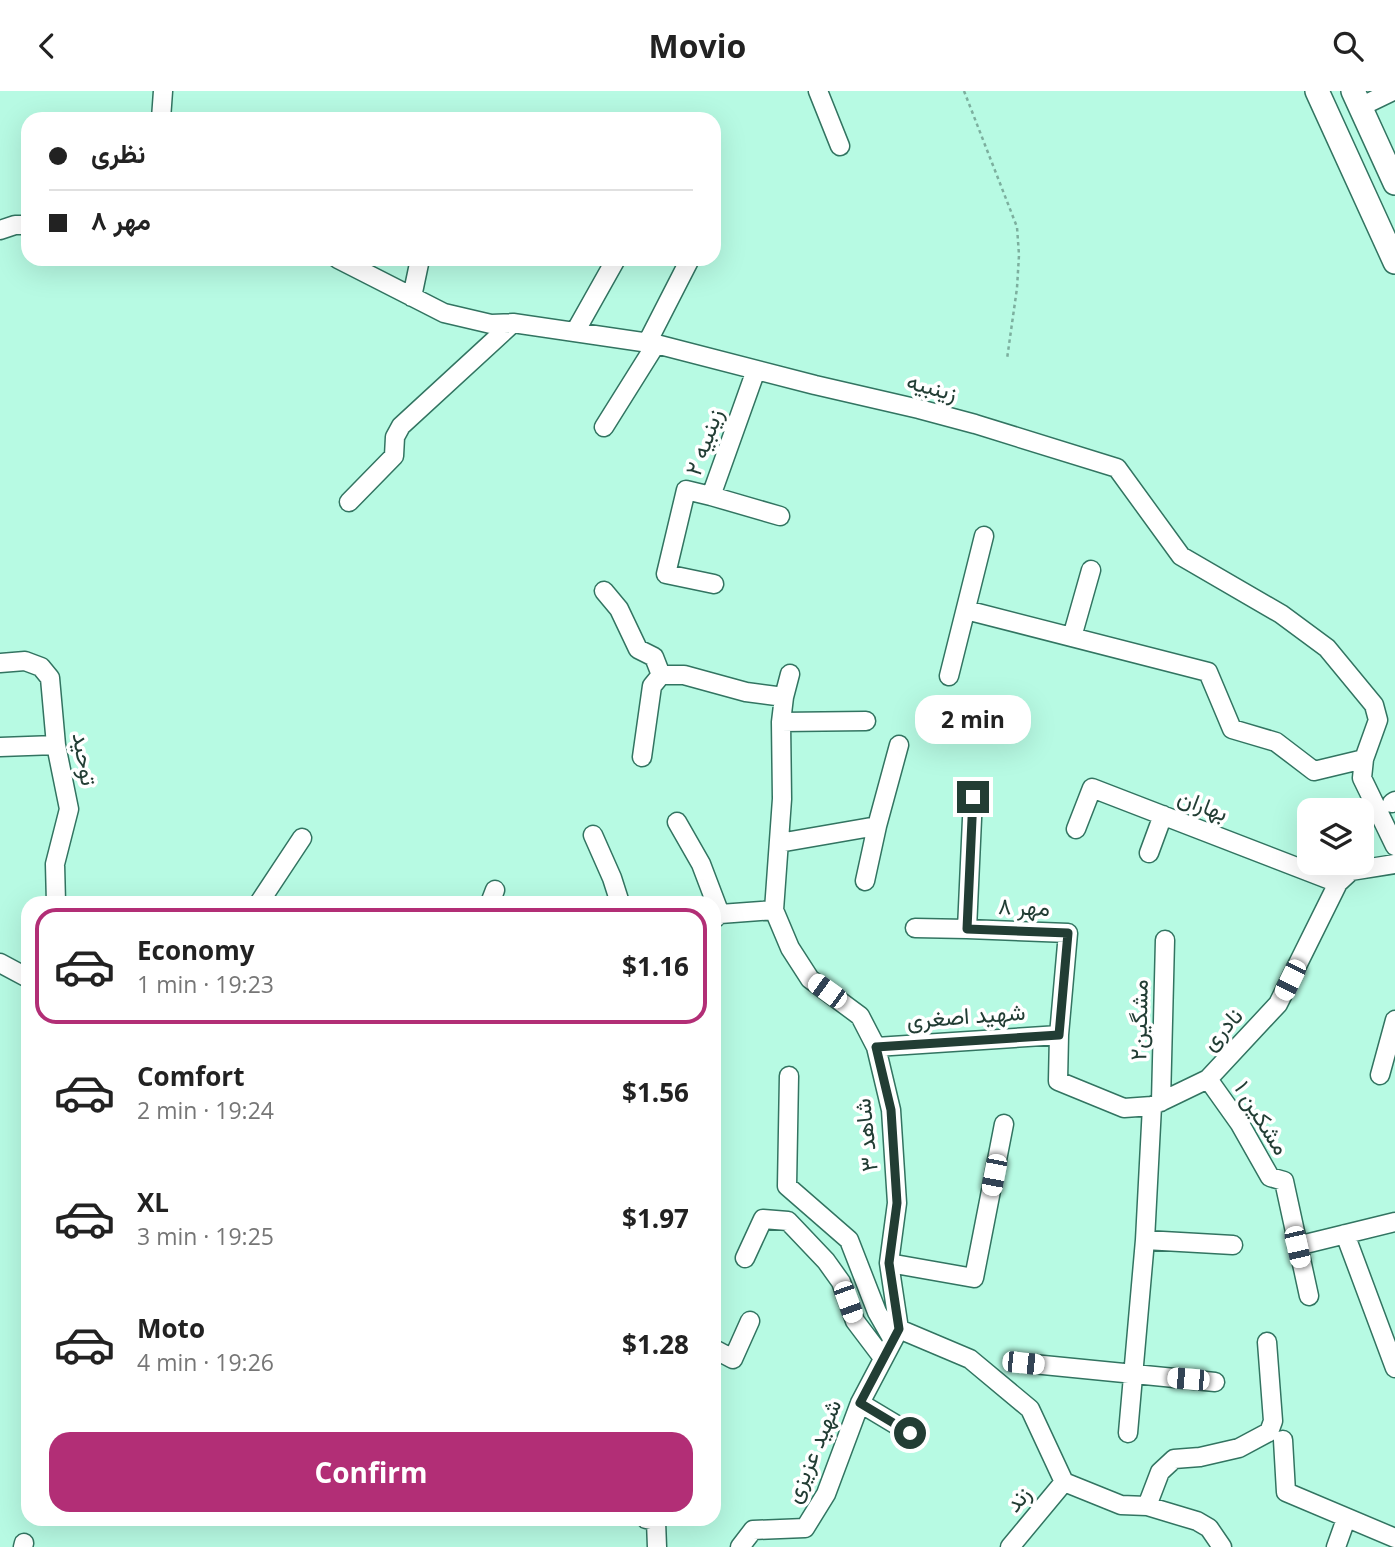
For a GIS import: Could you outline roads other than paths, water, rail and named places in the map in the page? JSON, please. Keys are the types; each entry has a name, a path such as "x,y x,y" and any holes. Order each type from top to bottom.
{"main road":[{"path":"1317,91 1395,263"},
{"path":"1357,99 1395,184"}],"street":[{"path":"162,112 163,91"},
{"path":"818,91 840,146"},
{"path":"1357,99 1393,91"},
{"path":"0,230 21,225"},
{"name":"زینبیه","path":"352,266 444,313 491,324 513,323 651,344 930,412 1117,468 1181,556 1280,614 1327,648 1374,705 1378,720 1364,759 1362,778 1395,846"},
{"path":"412,297 418,266"},
{"path":"575,332 612,266"},
{"path":"604,427 651,344 688,266"},
{"path":"349,502 394,456 395,437 401,426 513,323"},
{"name":"زینبیه ۲","path":"714,584 666,574 686,490 711,496 756,370"},
{"path":"711,496 780,516"},
{"path":"949,676 984,536"},
{"path":"1072,637 1091,570"},
{"path":"604,591 619,610 638,649 654,657 662,675"},
{"path":"966,610 1208,672 1232,729 1276,742 1314,771 1364,759"},
{"name":"توحید","path":"0,663 25,661 41,667 50,678 56,745 69,809 55,864 56,896"},
{"name":"شاهد ۳","path":"790,674 781,722 782,799 775,910 790,948 810,979 860,1016 876,1047 891,1110 897,1203 889,1263 896,1334"},
{"path":"642,757 652,686 662,675 684,675 746,692 784,697"},
{"path":"781,722 866,721"},
{"path":"0,747 56,745"},
{"path":"865,881 899,745"},
{"name":"بهاران","path":"1076,829 1092,788 1338,883"},
{"name":"مهر ۸","path":"973,797 967,929 1068,933 1059,1035"},
{"path":"1149,853 1163,815"},
{"path":"677,822 701,864 711,896"},
{"path":"779,843 877,826"},
{"path":"593,835 618,896"},
{"path":"264,896 302,838"},
{"path":"1338,883 1351,871 1395,864"},
{"name":"نادری","path":"1059,1035 1058,1081 1124,1108 1156,1104 1208,1079 1278,1004 1338,883"},
{"path":"721,916 775,910"},
{"path":"915,928 967,929"},
{"name":"مشگین۲","path":"1128,1433 1156,1104 1165,940"},
{"path":"0,963 21,974"},
{"path":"1380,1075 1395,1020"},
{"name":"شهید اصغری","path":"876,1047 1059,1035"},
{"path":"789,1076 787,1186 849,1240 877,1312 896,1334 970,1359 1030,1409 1064,1482 1121,1505 1147,1506 1197,1521 1209,1528 1222,1547"},
{"name":"مشکین ۱","path":"1208,1079 1240,1124 1270,1177 1284,1181 1309,1297"},
{"path":"889,1263 974,1278 1004,1124"},
{"path":"745,1258 763,1219 788,1221 826,1261 841,1282 855,1321 883,1358"},
{"path":"1297,1247 1395,1222"},
{"path":"1345,1234 1395,1368"},
{"path":"1145,1240 1233,1245"},
{"path":"721,1353 733,1359 750,1321"},
{"name":"شهید عزیزی","path":"740,1547 753,1530 805,1528 826,1493 860,1403 896,1334"},
{"path":"1147,1506 1160,1472 1174,1459 1200,1457 1239,1448 1269,1432 1273,1420 1267,1342"},
{"path":"1023,1363 1216,1382"},
{"path":"860,1403 910,1433"},
{"path":"1283,1440 1286,1492 1395,1538"},
{"name":"زند","path":"1010,1547 1064,1482"},
{"path":"1336,1547 1346,1519"},
{"path":"656,1526 657,1547"}]}
